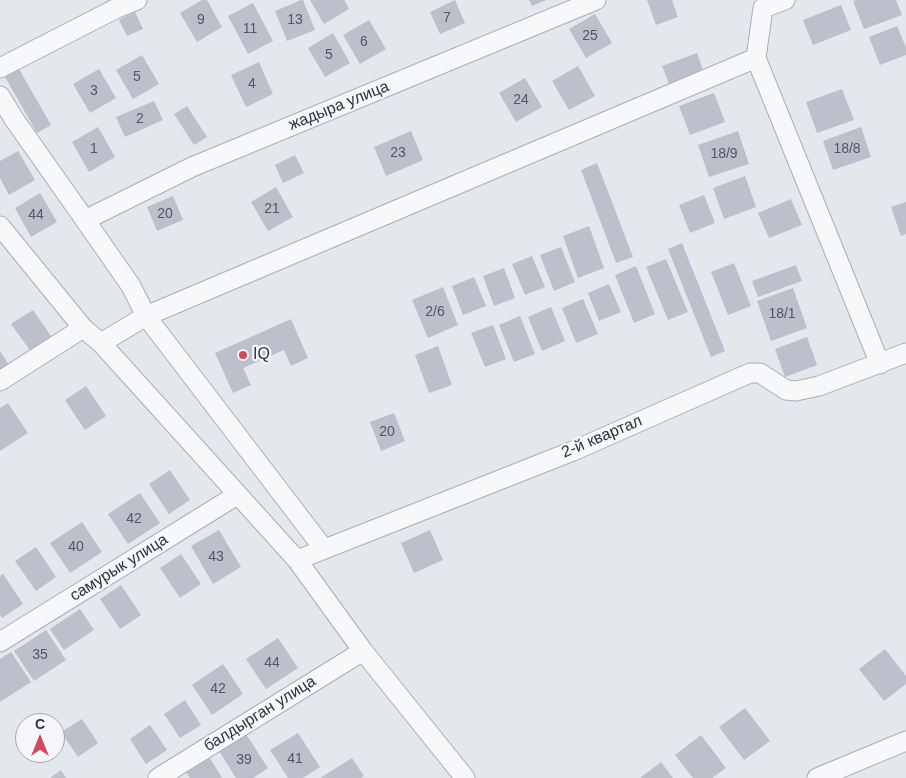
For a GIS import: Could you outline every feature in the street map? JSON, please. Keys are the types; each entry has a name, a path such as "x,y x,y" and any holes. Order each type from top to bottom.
{"street":[{"path":"0,68 115,9 137,0"},
{"name":"жадыра улица","path":"85,220 192,167 596,0"},
{"path":"784,0 763,8 756,58 880,364"},
{"path":"101,344 146,316 756,58"},
{"path":"0,96 14,119 131,286 146,316 324,549"},
{"path":"0,226 83,328 101,344 296,560 363,651 465,778"},
{"path":"0,381 83,328"},
{"name":"2-й квартал","path":"296,560 573,450 750,373 760,373 786,390 796,391 819,386 906,353"},
{"name":"самурык улица","path":"0,642 237,495"},
{"name":"балдырган улица","path":"158,778 363,651"},
{"path":"817,778 906,741"}],"building":[{"path":"202,0 207,0 222,27 197,42 180,13"},
{"path":"303,0 315,30 287,41 275,11"},
{"path":"310,0 344,0 349,9 324,24"},
{"path":"455,0 465,23 440,34 430,12"},
{"path":"529,0 546,0 532,6"},
{"path":"647,0 672,0 678,17 656,25"},
{"path":"896,0 902,15 864,29 853,1"},
{"path":"253,3 273,41 248,54 228,16"},
{"path":"841,5 851,30 813,45 803,20"},
{"path":"135,12 143,29 127,36 119,20"},
{"path":"595,14 612,43 586,58 569,29"},
{"path":"369,20 386,49 360,64 343,35"},
{"path":"897,26 906,47 906,55 880,65 869,37"},
{"path":"333,33 350,63 325,77 308,48"},
{"path":"697,53 704,73 670,86 662,66"},
{"path":"142,55 159,84 133,99 116,70"},
{"path":"259,62 273,94 246,107 231,75"},
{"path":"578,66 595,96 569,110 552,81"},
{"path":"19,69 51,125 37,133 5,77"},
{"path":"99,69 116,98 90,113 73,84"},
{"path":"525,78 542,107 516,122 499,93"},
{"path":"842,89 854,120 817,133 806,102"},
{"path":"714,93 725,122 690,135 679,106"},
{"path":"154,101 163,120 125,137 116,117"},
{"path":"187,106 207,137 194,145 174,114"},
{"path":"98,127 115,157 89,172 72,142"},
{"path":"861,127 871,157 833,170 823,141"},
{"path":"411,131 423,160 386,176 374,147"},
{"path":"738,131 749,164 709,177 698,145"},
{"path":"18,151 35,180 9,195 0,178 0,161"},
{"path":"295,155 304,173 283,183 275,165"},
{"path":"597,163 633,257 616,263 581,170"},
{"path":"745,176 756,207 724,219 713,188"},
{"path":"276,187 293,217 268,231 251,202"},
{"path":"40,193 57,222 31,237 15,208"},
{"path":"704,195 715,223 690,233 679,205"},
{"path":"173,196 183,220 157,231 147,207"},
{"path":"791,199 802,225 769,238 758,213"},
{"path":"906,202 906,234 901,236 891,207"},
{"path":"589,226 604,268 578,278 563,236"},
{"path":"682,243 725,351 711,357 668,249"},
{"path":"561,247 575,282 554,291 540,255"},
{"path":"532,256 545,287 525,295 512,264"},
{"path":"666,259 688,312 668,320 646,267"},
{"path":"734,263 751,306 728,315 711,272"},
{"path":"796,265 802,281 758,297 752,281"},
{"path":"636,266 655,314 634,323 615,275"},
{"path":"504,268 515,298 494,306 483,276"},
{"path":"474,277 486,306 463,315 452,286"},
{"path":"609,284 621,312 599,321 588,293"},
{"path":"443,287 458,325 428,338 412,300"},
{"path":"793,288 807,328 771,341 757,301"},
{"path":"583,299 598,334 576,343 562,308"},
{"path":"551,307 565,341 542,351 528,317"},
{"path":"33,310 53,339 32,353 11,324"},
{"path":"520,316 535,354 514,362 499,325"},
{"name":"IQ","path":"291,319 308,358 291,366 284,350 243,368 251,385 233,393 215,353"},
{"path":"493,325 506,359 485,367 471,333"},
{"path":"807,337 817,365 785,377 775,349"},
{"path":"438,346 452,385 429,393 415,355"},
{"path":"0,351 10,367 0,374"},
{"path":"86,386 106,416 85,430 65,400"},
{"path":"8,403 28,433 0,451 0,408"},
{"path":"394,413 405,441 381,451 370,422"},
{"path":"170,470 190,500 169,514 149,484"},
{"path":"140,493 160,523 128,544 108,514"},
{"path":"82,522 102,552 70,573 50,543"},
{"path":"219,530 241,567 213,584 191,546"},
{"path":"430,530 443,560 414,573 401,543"},
{"path":"36,547 56,577 36,591 15,561"},
{"path":"181,554 201,584 180,598 160,568"},
{"path":"3,574 23,604 2,618 0,615 0,576"},
{"path":"121,585 141,615 120,629 100,599"},
{"path":"80,609 94,630 64,650 50,629"},
{"path":"46,630 66,660 34,681 14,651"},
{"path":"278,638 298,668 266,689 246,659"},
{"path":"885,649 906,676 906,684 884,701 859,669"},
{"path":"11,652 31,682 0,702 0,659"},
{"path":"223,664 243,694 212,715 192,685"},
{"path":"185,700 201,725 180,738 164,714"},
{"path":"745,708 770,741 744,760 719,727"},
{"path":"82,719 98,743 78,757 65,738 65,730"},
{"path":"150,725 167,750 146,764 130,739"},
{"path":"298,733 320,767 303,778 288,778 270,750"},
{"path":"246,734 268,768 253,778 236,778 219,751"},
{"path":"701,735 726,768 712,778 693,778 675,755"},
{"path":"210,758 222,778 190,778 186,772"},
{"path":"352,758 364,776 361,778 320,778"},
{"path":"661,762 673,778 640,778"},
{"path":"61,770 66,778 50,778"}],"place":[{"name":"IQ","path":"243,355"}]}
